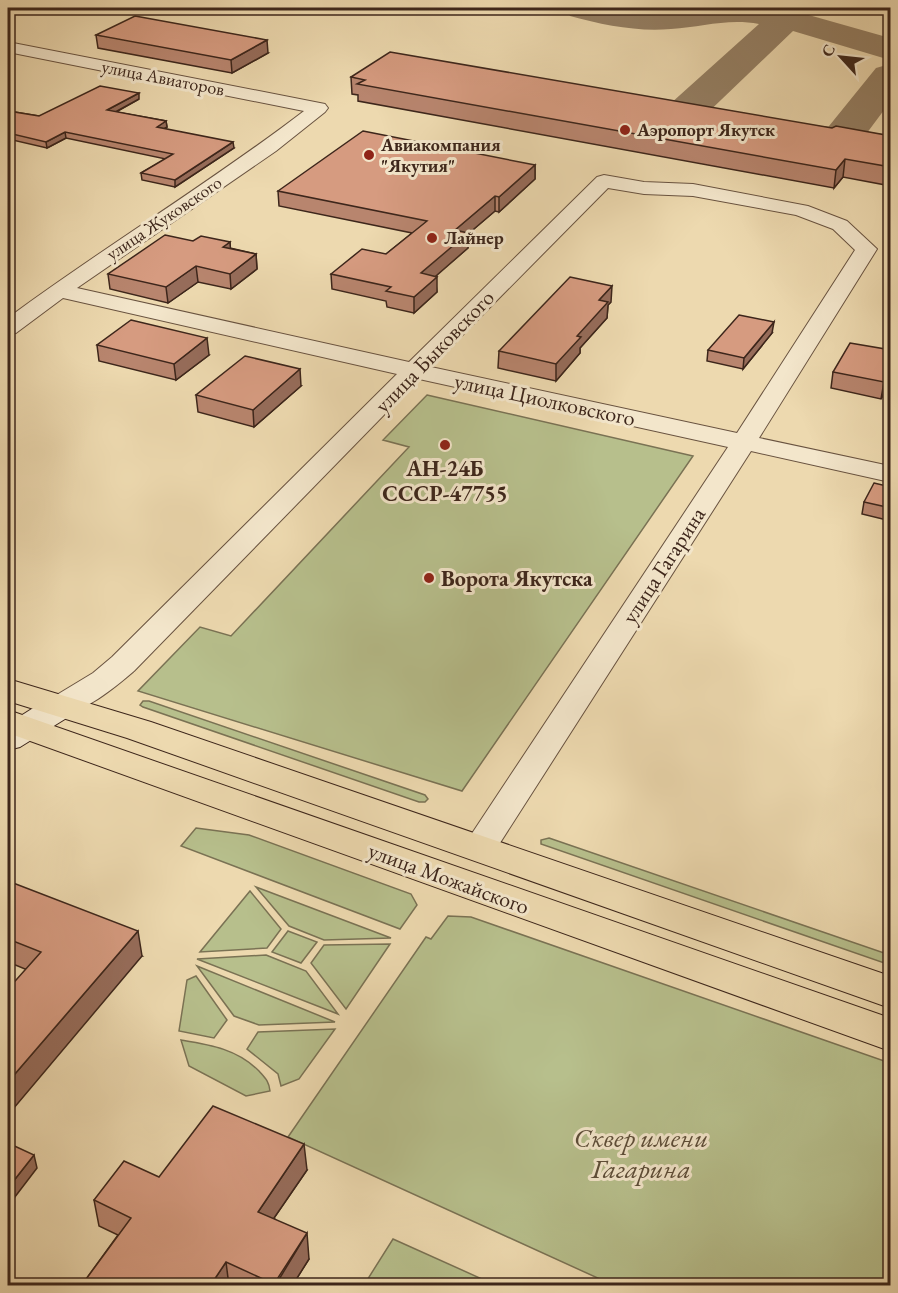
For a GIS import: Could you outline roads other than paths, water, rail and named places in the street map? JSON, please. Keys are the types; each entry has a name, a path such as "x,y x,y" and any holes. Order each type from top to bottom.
{"main road":[{"name":"улица Можайского","path":"8,690 139,730 891,992"},
{"name":"улица Можайского","path":"15,729 457,881 891,1035"},
{"name":"улица Гагарина","path":"457,881 479,849"}],"street":[{"name":"улица Авиаторов","path":"8,47 319,108"},
{"name":"улица Жуковского","path":"8,328 59,290 269,147 319,108"},
{"name":"улица Быковского","path":"61,706 104,680 123,664 604,181 644,188 693,190 801,210 840,225 866,249"},
{"name":"улица Гагарина","path":"479,849 744,442 866,249"},
{"name":"улица Циолковского","path":"59,290 415,371 891,474"},
{"path":"15,729 61,706"}],"place":[{"name":"Аэропорт Якутск","path":"625,130"},
{"name":"Авиакомпания \"Якутия\"","path":"369,155"},
{"name":"Лайнер","path":"432,238"},
{"name":"АН-24Б СССР-47755","path":"445,445"},
{"name":"Ворота Якутска","path":"429,578"}],"park label":[{"name":"Сквер имени Гагарина","path":"641,1154"}]}
